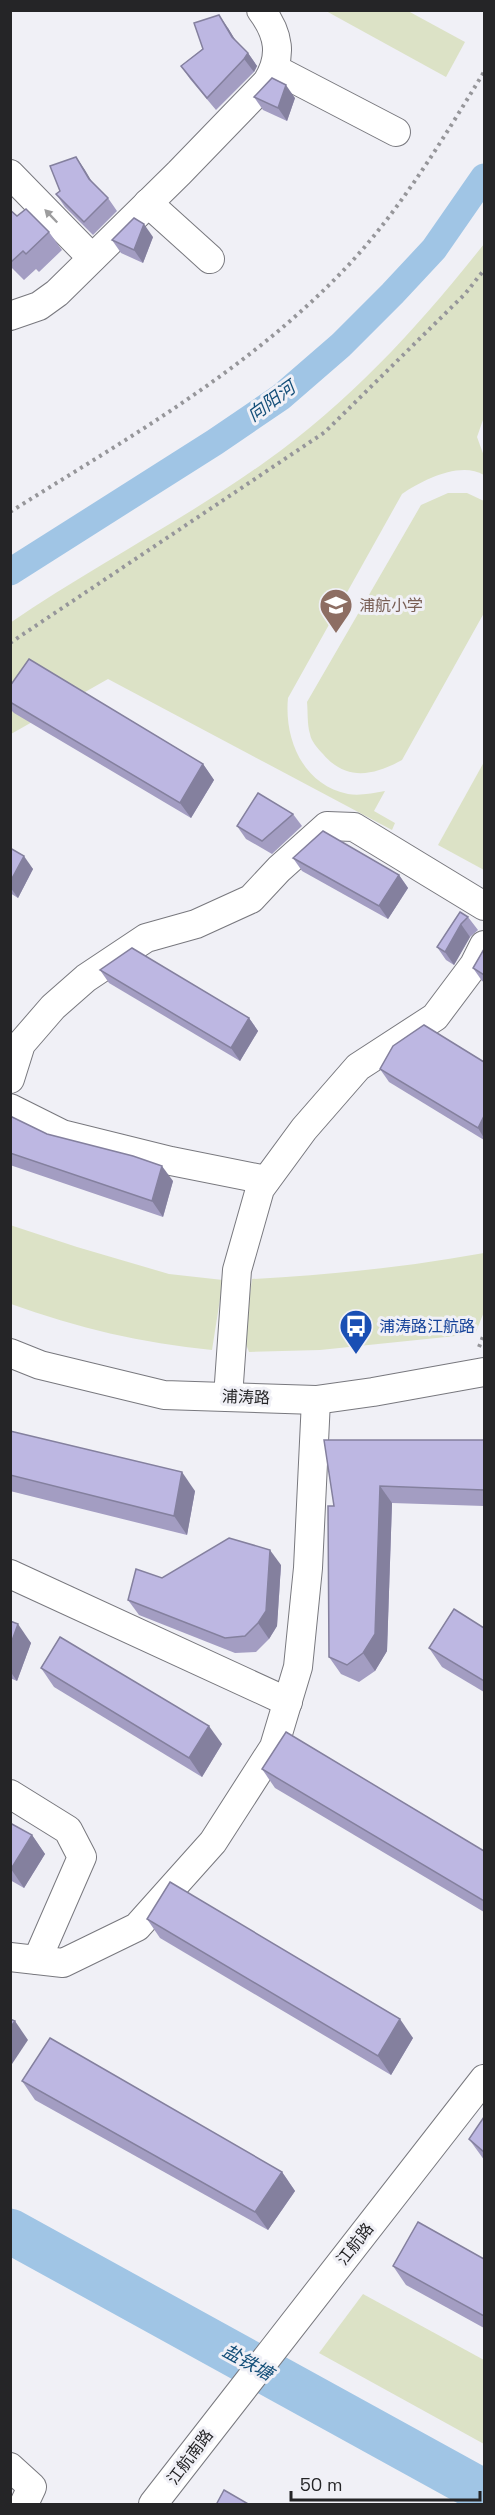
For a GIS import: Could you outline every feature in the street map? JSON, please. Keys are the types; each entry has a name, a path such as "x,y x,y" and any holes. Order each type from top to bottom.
{"street":[{"path":"10,316 39,306 57,293 267,82 275,69 278,55 271,23 261,10"},
{"path":"275,69 396,132"},
{"path":"10,174 92,258"},
{"path":"148,203 210,259"},
{"path":"10,1079 21,1044 52,1007 86,978 146,938 196,924 251,899 279,868 327,826 354,827 458,888 484,906"},
{"path":"228,1397 237,1270 260,1189 304,1129 358,1067 435,1017 474,964 484,945"},
{"path":"10,1108 62,1134 171,1161 266,1180"},
{"name":"浦涛路","path":"10,1353 40,1365 164,1395 316,1400 484,1372"},
{"path":"10,1794 68,1830 82,1857 24,1959 63,1963 138,1927 213,1842 274,1747 298,1666 308,1568 316,1400"},
{"path":"10,1574 288,1702"},
{"name":"江航路","path":"226,2409 484,2079"},
{"name":"江航南路","path":"153,2505 226,2409"},
{"path":"10,2467 32,2487 24,2505"}],"path":[{"path":"10,512 146,429 217,381 339,275 388,216 438,147 484,72"},
{"path":"10,643 325,432 465,294 484,270"}],"green space":[{"path":"326,11 408,11 465,42 446,77"},
{"path":"484,244 484,417 477,437 484,456 484,475 474,471 453,471 431,478 402,494 288,698 289,729 293,744 308,770 332,789 348,794 385,791 374,811 395,823 392,830 108,679 11,734 10,623 73,582 203,504 296,438 326,414 382,361 409,333"},
{"path":"448,493 467,493 484,501 484,613 402,760 381,770 370,772 350,772 341,769 323,754 312,739 308,726 307,702 421,505"},
{"path":"484,762 484,870 438,845"},
{"path":"10,1225 169,1274 223,1280 212,1350 110,1333 11,1304"},
{"path":"484,1253 484,1312 475,1334 320,1350 249,1352 244,1339 252,1279 368,1270"},
{"path":"363,2294 484,2360 484,2444 319,2353"}],"building":[{"path":"219,15 232,37 248,53 207,98 181,66 203,49 194,23"},
{"path":"272,78 286,85 278,108 254,97"},
{"path":"76,157 89,179 108,198 84,222 56,194 60,191 50,166"},
{"path":"26,209 49,232 26,254 23,251 11,262 10,210 17,216"},
{"path":"134,218 144,224 134,250 112,240"},
{"path":"29,659 203,764 180,803 10,702 10,686"},
{"path":"258,793 293,814 262,841 237,826"},
{"path":"323,831 399,875 379,906 293,858"},
{"path":"10,848 24,856 10,882"},
{"path":"460,912 468,917 461,924 445,952 437,947"},
{"path":"132,948 249,1018 231,1048 100,970"},
{"path":"484,949 484,975 473,968"},
{"path":"424,1025 484,1062 484,1116 478,1128 380,1069 393,1046"},
{"path":"10,1116 47,1134 133,1156 162,1166 152,1201 10,1153"},
{"path":"10,1431 182,1472 174,1516 10,1475"},
{"path":"324,1440 484,1440 484,1490 380,1486 375,1634 363,1653 347,1665 329,1657 328,1506 334,1506"},
{"path":"229,1538 270,1550 266,1611 245,1636 225,1638 128,1600 136,1569 162,1578"},
{"path":"454,1609 484,1628 484,1681 429,1648"},
{"path":"10,1621 18,1624 10,1646"},
{"path":"60,1637 209,1726 189,1758 41,1668"},
{"path":"286,1732 484,1851 484,1901 262,1769"},
{"path":"10,1823 32,1835 11,1869 10,1869"},
{"path":"170,1882 400,2019 378,2056 147,1919"},
{"path":"50,2038 282,2172 255,2212 22,2081"},
{"path":"484,2117 484,2152 469,2139"},
{"path":"418,2222 484,2259 484,2316 393,2266"},
{"path":"224,2490 250,2505 216,2505"}],"waterway":[{"name":"向阳河","path":"10,572 215,442 281,397 341,345 434,249 484,177"},
{"name":"盐铁塘","path":"10,2231 484,2492"}],"place":[{"name":"浦航小学","path":"336,634"},
{"name":"浦涛路江航路","path":"356,1355"}]}
